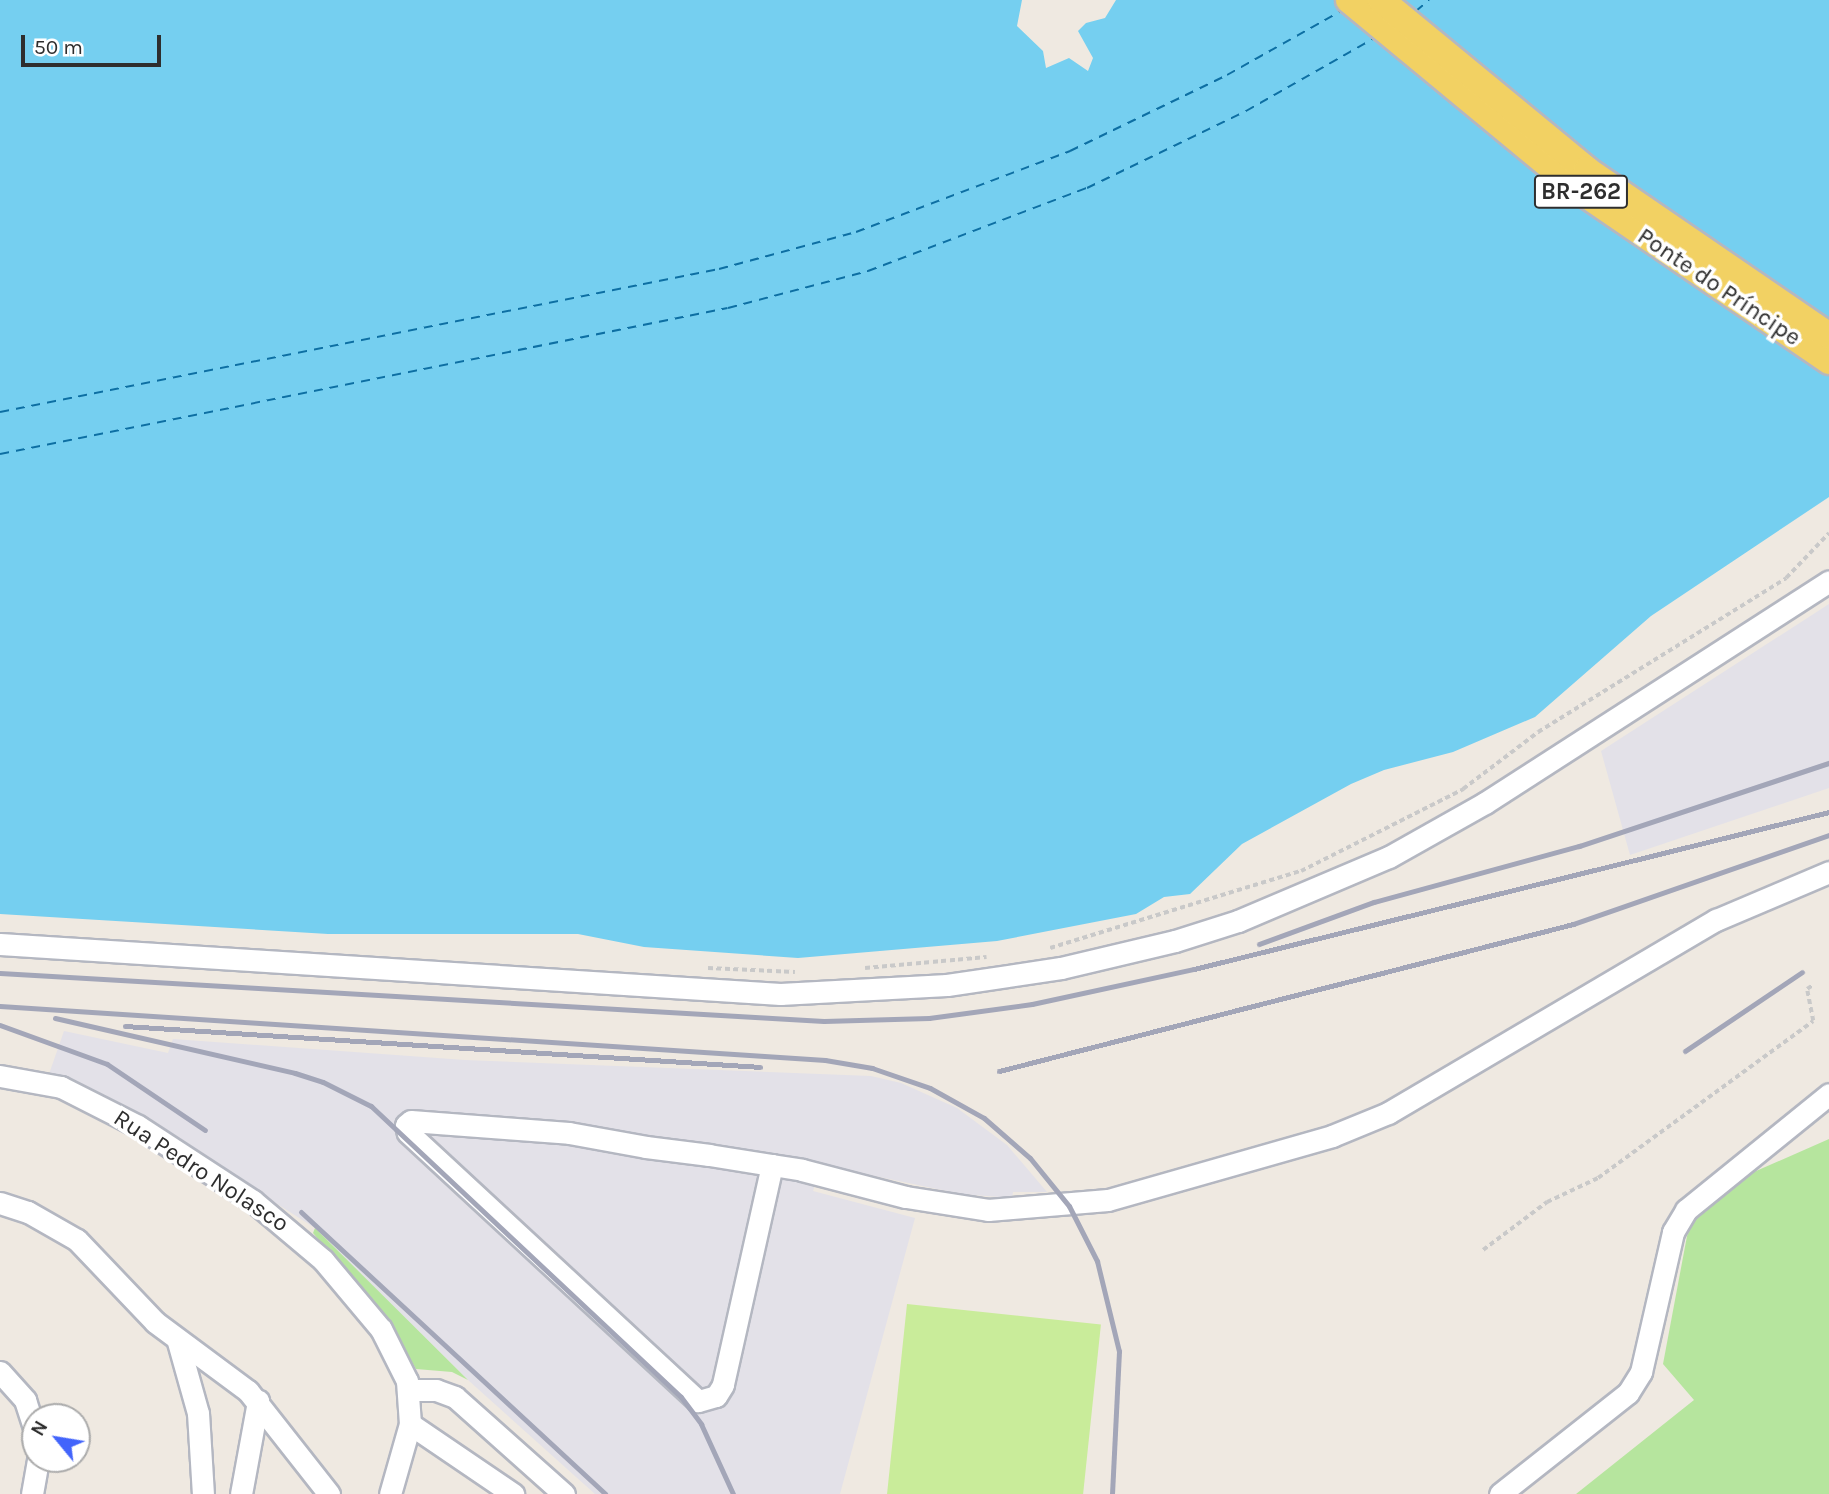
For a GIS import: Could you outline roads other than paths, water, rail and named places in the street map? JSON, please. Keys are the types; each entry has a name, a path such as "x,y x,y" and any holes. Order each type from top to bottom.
{"main road":[{"name":"Ponte do Príncipe","path":"1349,0 1575,187 1829,361"},
{"name":"Ponte do Príncipe","path":"1381,0 1587,170 1829,337"}],"street":[{"path":"0,944 780,994 947,985 1061,968 1175,941 1238,921 1389,857 1485,803 1829,582"},
{"path":"772,1165 723,1385 716,1396 698,1401 537,1254 408,1132 406,1125 411,1121 543,1130 772,1165 906,1197 988,1210 1069,1206 1139,1194 1332,1136 1388,1113 1716,920 1829,872"},
{"name":"Rua Pedro Nolasco","path":"0,1076 41,1082 85,1097 194,1161 278,1219 323,1259 381,1329 400,1363 408,1391 410,1424 390,1494"},
{"path":"1500,1494 1628,1393 1641,1372 1673,1232 1686,1210 1829,1094"},
{"path":"0,1203 28,1212 77,1240 178,1342 232,1377 258,1401 329,1494"},
{"path":"178,1342 198,1413 203,1494"},
{"path":"0,1372 26,1403"},
{"path":"408,1391 436,1390 455,1397 564,1494"},
{"path":"241,1494 258,1401"},
{"path":"410,1424 513,1494"},
{"path":"32,1494 36,1473"}],"water":[{"path":"0,0 1022,0 1017,26 1043,51 1046,68 1069,58 1088,71 1093,58 1078,31 1086,23 1105,18 1116,0 1829,0 1829,497 1651,616 1535,717 1453,752 1384,770 1351,784 1242,844 1190,894 1164,897 1136,914 997,941 798,958 644,947 578,934 328,934 0,914"}],"railway":[{"path":"1259,944 1374,902 1579,846 1829,763"},
{"path":"0,973 824,1021 929,1018 1032,1004 1194,969 1829,812"},
{"path":"999,1071 1573,924 1829,835"},
{"path":"1685,1051 1802,972"},
{"path":"0,1006 825,1060 872,1068 930,1088 984,1118 1030,1158 1069,1206 1097,1261 1119,1351 1112,1494"},
{"path":"55,1018 295,1073 323,1082 371,1106 681,1397 701,1424 733,1494"},
{"path":"0,1025 107,1064 205,1130"},
{"path":"125,1026 760,1067"},
{"path":"301,1212 605,1494"}]}
